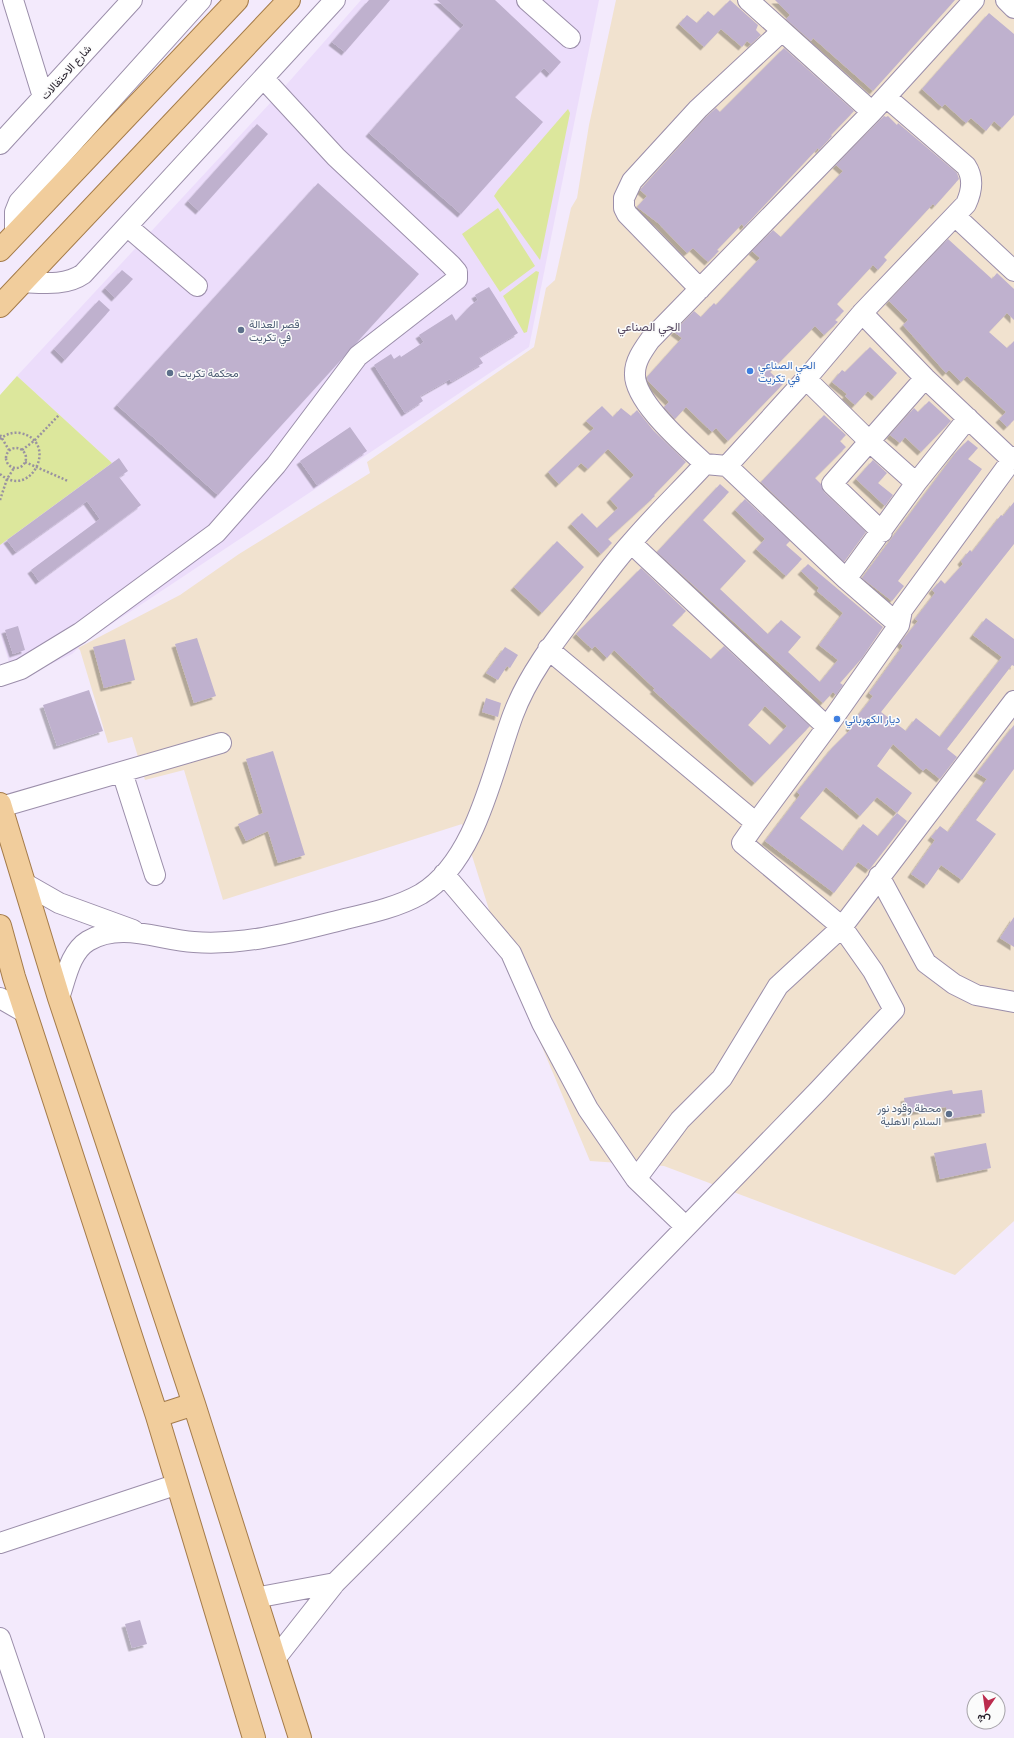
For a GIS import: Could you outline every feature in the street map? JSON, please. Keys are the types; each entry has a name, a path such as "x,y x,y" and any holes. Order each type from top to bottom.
{"main road":[{"path":"0,250 237,0"},
{"path":"0,306 289,0"},
{"path":"1,806 60,998 194,1404 300,1738"},
{"path":"0,927 26,1013 157,1416 254,1738"},
{"path":"157,1416 194,1404"}],"street":[{"path":"13,0 43,97"},
{"name":"شارع الاحتفالات","path":"0,144 132,0"},
{"path":"15,234 15,212 19,202 201,0"},
{"path":"22,282 48,283 75,280 84,274 335,0"},
{"path":"527,0 570,38"},
{"path":"748,0 872,112"},
{"path":"899,625 846,579 727,466 705,464 668,428 643,399 638,390 634,372 640,354 650,340 872,112 974,0"},
{"path":"1006,0 1014,8"},
{"path":"700,289 627,214 624,208 624,198 632,181 698,109 782,31"},
{"path":"0,676 21,669 80,632 216,533 276,465 358,356 457,279 457,272 451,265 336,158 264,79"},
{"path":"727,466 806,379 862,312 966,204 972,178 963,162 886,96"},
{"path":"955,216 1014,271"},
{"path":"128,227 197,286"},
{"path":"275,1659 335,1583 522,1396 894,1010 872,971 842,927 742,843 899,625 902,610 1013,458 925,378 862,312"},
{"path":"882,532 832,484 925,378"},
{"path":"806,379 870,442 916,483"},
{"path":"846,579 882,532 916,483 968,418"},
{"path":"24,883 58,903 139,932 193,942 253,939 297,931 389,908 421,893 444,874 471,835 521,695 548,649 631,543 705,464"},
{"path":"631,543 827,727"},
{"path":"548,649 756,823"},
{"path":"636,1179 680,1120 722,1078 778,986 842,927 879,876 1014,701"},
{"path":"1,806 221,743"},
{"path":"122,772 155,875"},
{"path":"444,874 511,953 542,1023 588,1109 636,1179 686,1227"},
{"path":"879,876 926,963 954,984 976,995 1014,1002"},
{"path":"60,998 71,963 81,946 99,936 139,932"},
{"path":"0,998 26,1013"},
{"path":"0,1543 178,1484"},
{"path":"255,1598 335,1583"},
{"path":"0,1638 34,1738"}],"path":[{"path":"22,450 34,441 59,415"},
{"path":"0,474 8,479 19,480 27,478 38,467 39,451 34,441 24,434 16,433 1,437 9,450"},
{"path":"16,447 22,450 26,455 25,462 20,467 14,468 8,465 6,455 9,450 16,447"},
{"path":"0,461 6,460"},
{"path":"25,462 68,481"},
{"path":"0,500 14,468"}],"shaded area":[{"path":"361,0 599,0 529,347 83,643 72,654 15,681 0,633 0,545 112,463 17,376 272,101"},
{"path":"616,0 1014,0 1014,1221 955,1275 664,1166 590,1161 503,954 462,824 223,900 184,770 145,780 132,737 108,743 80,650 78,648 180,595 239,554 370,473 367,462 534,347 546,288 555,280 571,208 577,198 589,125"}],"green space":[{"path":"568,109 570,113 540,260 494,196"},
{"path":"498,208 535,266 500,292 462,234"},
{"path":"536,271 539,272 527,332 524,333 503,296"},
{"path":"17,376 112,463 0,545 0,395"}],"building":[{"path":"369,0 390,0 345,52 332,42"},
{"path":"437,0 495,0 561,62 550,74 544,68 515,97 543,122 461,214 369,133 464,25"},
{"path":"730,0 758,25 756,30 761,35 751,44 747,41 742,47 721,29 704,47 679,24 687,15 697,23 708,11 714,16"},
{"path":"775,0 955,0 873,91 813,38 811,41 786,19 790,15"},
{"path":"989,13 1014,34 1014,115 1002,128 994,121 986,131 971,118 966,123 945,104 942,107 922,89"},
{"path":"784,48 854,111 819,150 818,148 744,227 742,224 717,250 719,251 708,262 693,248 687,253 658,223 637,207 647,196 640,190 706,117 716,108 720,112"},
{"path":"884,116 888,116 897,125 898,123 957,173 959,179 935,206 933,204 884,257 887,260 878,270 873,265 837,304 844,311 835,320 838,322 824,335 815,326 770,372 783,384 728,441 716,428 712,432 686,407 675,419 664,407 669,402 648,381 647,377 682,338 674,332 694,311 701,317 714,303 716,305 760,258 752,251 773,230 781,237 843,171 836,165"},
{"path":"257,124 268,134 199,211 188,201"},
{"path":"318,183 419,274 218,495 117,405"},
{"path":"948,239 992,279 997,273 1014,289 1014,320 1007,313 989,332 1007,348 1014,341 1014,420 1007,427 999,419 1006,412 967,376 961,382 949,370 946,373 903,325 908,320 889,301"},
{"path":"122,270 133,279 115,298 105,288"},
{"path":"489,287 518,333 479,357 483,363 451,382 450,379 420,396 423,401 405,413 374,365 391,354 394,359 400,355 401,357 424,342 419,335 452,314 456,321 471,305 478,300 475,295"},
{"path":"99,300 110,310 65,360 54,349"},
{"path":"870,347 897,373 875,397 868,391 855,405 845,396 847,394 832,382 842,370 845,372"},
{"path":"929,401 951,421 921,452 905,437 900,443 890,435 914,408 918,412"},
{"path":"602,406 613,417 621,408 631,416 637,410 653,430 686,462 654,495 655,496 608,539 612,543 601,554 571,524 582,513 597,528 618,508 610,499 634,475 608,449 588,469 581,463 559,484 548,472 594,428 586,421"},
{"path":"824,415 846,435 840,441 846,447 815,478 821,484 824,492 866,532 844,562 761,482"},
{"path":"350,427 367,451 317,485 300,461"},
{"path":"968,440 978,448 968,459 982,469 898,581 904,586 892,601 862,578 957,451"},
{"path":"119,458 128,471 119,477 141,505 39,581 31,570 100,519 87,501 16,552 7,540"},
{"path":"873,460 887,473 878,483 893,495 885,506 856,479"},
{"path":"720,484 729,492 703,520 746,561 720,589 768,634 781,620 801,637 788,652 820,682 838,660 819,645 843,613 817,591 819,588 801,571 808,564 883,627 862,658 840,683 843,685 836,695 833,692 823,703 657,552"},
{"path":"745,499 790,541 786,545 802,559 786,576 756,549 765,539 735,510"},
{"path":"1014,502 1014,544 881,712 906,731 916,718 940,737 1002,657 973,635 986,618 1014,639 1014,666 1012,665 947,749 957,757 940,779 926,768 923,771 893,744 877,766 912,793 897,813 907,821 869,870 858,862 834,893 765,841 800,795 797,792 832,748 851,729 849,727 873,696 869,693 903,646 900,643 918,621 915,619 935,593 932,590 941,580 945,584 963,564 961,561 970,550 972,552 1001,515 1003,516","holes":["826,787 860,816 877,797 897,813 878,836 863,824 843,851 800,818"]},
{"path":"557,541 584,567 542,613 514,587"},
{"path":"641,568 686,611 672,625 711,659 724,646 810,726 755,783 653,690 655,689 614,650 607,658 595,646 592,649 576,634","holes":["765,706 787,726 770,745 748,725"]},
{"path":"18,626 25,650 13,654 5,630"},
{"path":"197,638 216,696 194,703 175,644"},
{"path":"125,639 135,680 104,688 93,647"},
{"path":"505,647 518,655 510,668 507,666 498,680 486,673"},
{"path":"89,690 103,731 57,746 43,705"},
{"path":"486,698 501,703 498,717 482,712"},
{"path":"1014,725 1014,769 976,820 996,834 962,880 941,865 927,885 911,874 935,840 931,837 940,826 948,832 987,779 977,773"},
{"path":"273,751 305,855 278,863 268,831 246,841 238,824 263,813 246,759"},
{"path":"1014,917 1014,947 1000,938"},
{"path":"952,1090 953,1094 982,1090 985,1113 948,1119 946,1107 906,1113 904,1098"},
{"path":"986,1143 991,1168 940,1179 934,1153"},
{"path":"140,1620 147,1644 132,1648 125,1624"}],"place":[{"name":"قصر العدالة في تكريت","path":"241,330"},
{"name":"الحي الصناعي في تكريت","path":"750,371"},
{"name":"محكمة تكريت","path":"170,373"},
{"name":"ديار الكهربائي","path":"837,719"},
{"name":"محطة وقود نور السلام الاهلية","path":"949,1114"}],"district":[{"name":"الحي الصناعي","path":"649,327"}]}
